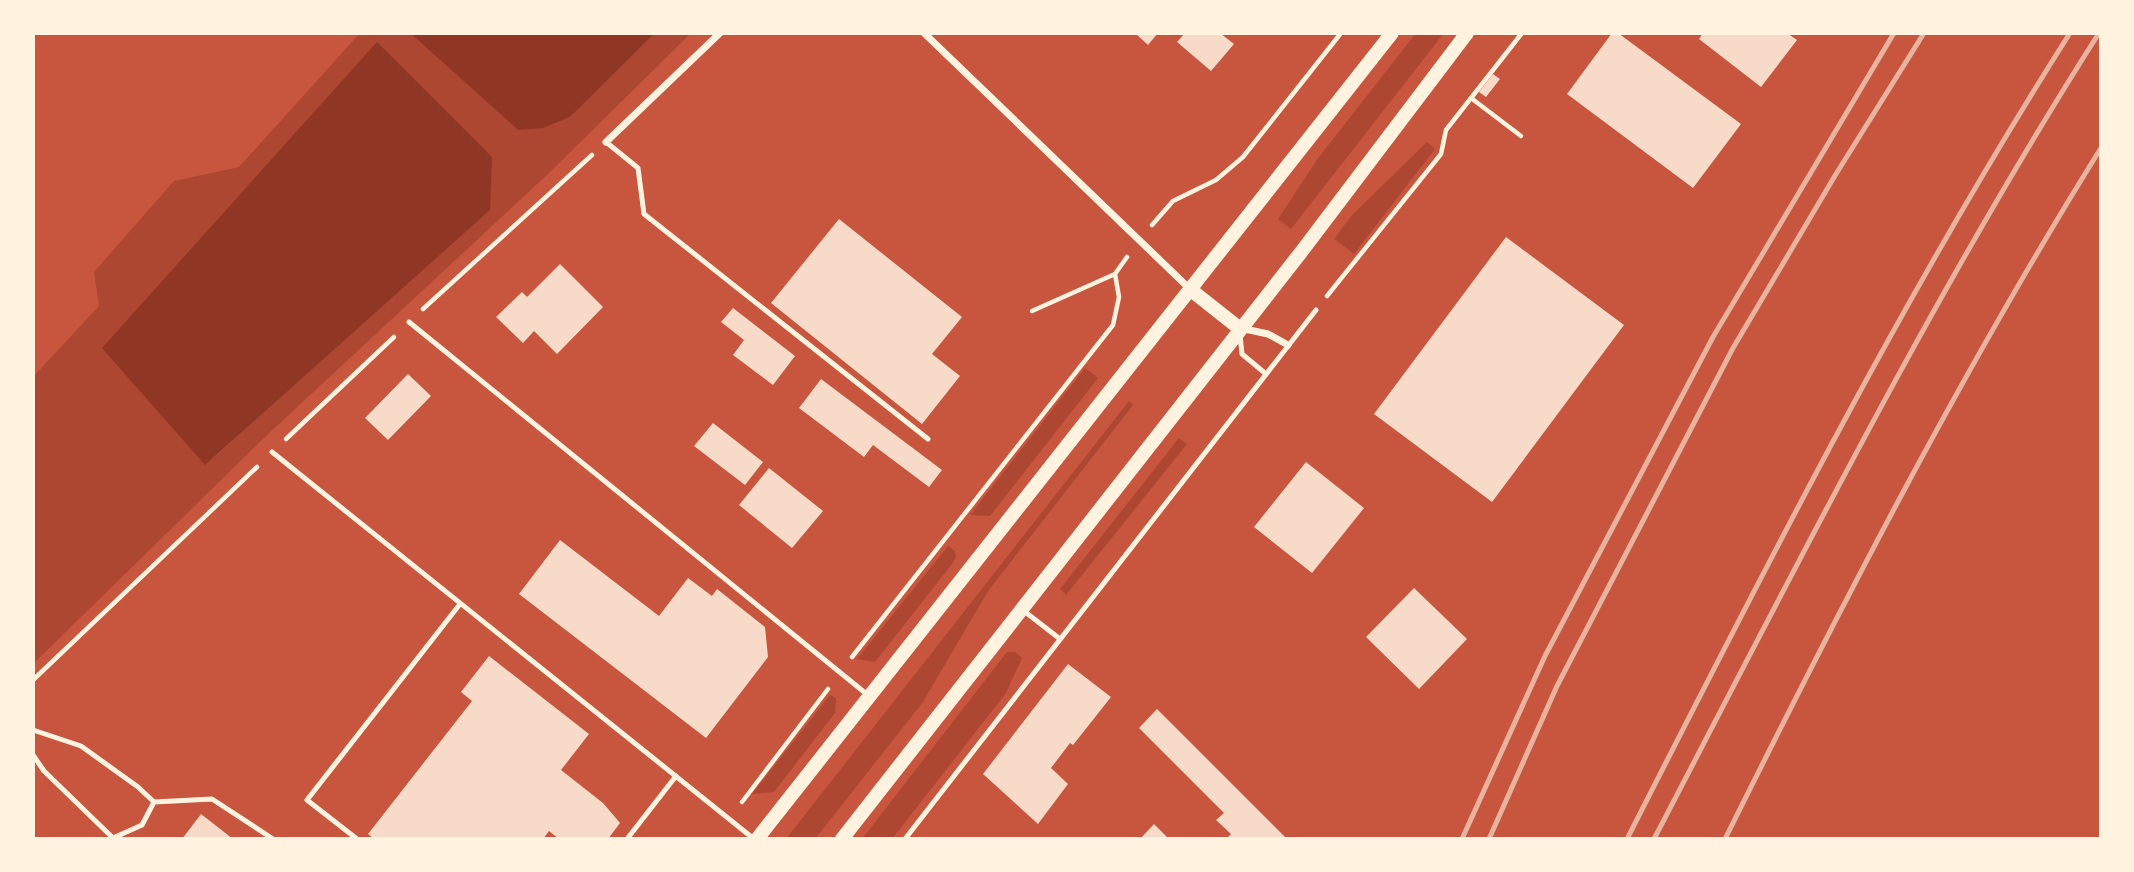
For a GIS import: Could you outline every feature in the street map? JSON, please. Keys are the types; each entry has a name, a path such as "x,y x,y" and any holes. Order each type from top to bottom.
{"main road":[{"path":"756,839 871,697 1392,33"},
{"path":"842,839 1239,328 1302,251 1467,33"},
{"path":"1191,290 1239,328"}],"street":[{"path":"606,142 720,33"},
{"path":"925,33 1138,242 1191,290"},
{"path":"1239,328 1268,334 1288,345"}],"lane":[{"path":"606,142 638,169 644,214 928,439"},
{"path":"905,839 1316,310"},
{"path":"409,323 871,697"},
{"path":"1239,328 1242,354 1266,374"},
{"path":"272,452 756,839"},
{"path":"357,839 307,800 460,604"},
{"path":"1022,609 1060,639"},
{"path":"33,730 81,746 138,786 154,802 212,799 273,839"},
{"path":"33,755 44,771 114,838 142,825 154,802"},
{"path":"627,839 676,776"}],"path":[{"path":"1032,311 1115,274 1173,201 1216,180 1243,157 1340,33"},
{"path":"1316,310 1441,153 1446,130 1522,33"},
{"path":"1471,98 1521,136"},
{"path":"33,680 409,323 606,142"},
{"path":"729,820 840,673 1113,325 1119,297 1115,274"}],"shaded area":[{"path":"360,33 410,33 518,130 570,117 655,33 691,33 549,173 265,437 33,664 33,377 99,306 94,272 174,181 239,167","holes":["492,157 259,416 206,465"]},
{"path":"410,33 655,33 570,117 543,128 518,130"},
{"path":"1416,33 1444,33 1291,229 1278,219 1319,157"},
{"path":"377,42 492,157 490,210 205,465 102,348"},
{"path":"1427,142 1435,149 1354,254 1334,239 1352,215"},
{"path":"1085,368 1098,378 990,516 970,515"},
{"path":"1129,401 1133,405 988,591 923,702 815,839 786,839"},
{"path":"1179,438 1187,444 1066,595 1060,589"},
{"path":"948,546 955,551 956,557 952,564 875,662 857,659"},
{"path":"1007,652 1015,652 1022,658 1006,693 892,839 862,839"},
{"path":"830,695 836,698 835,713 774,792 752,794"}],"building":[{"path":"1135,33 1158,33 1148,45"},
{"path":"1185,33 1220,33 1234,44 1211,71 1177,42"},
{"path":"1612,33 1618,33 1741,124 1693,188 1567,94"},
{"path":"1703,33 1787,33 1797,40 1761,87 1699,39"},
{"path":"1493,74 1500,79 1486,97 1479,92"},
{"path":"839,219 962,317 932,354 960,376 922,424 771,303"},
{"path":"1506,237 1624,325 1492,502 1374,414"},
{"path":"560,264 603,307 557,354 534,331 523,343 496,317 522,292 527,297"},
{"path":"733,308 795,356 773,385 733,355 744,340 721,322"},
{"path":"408,374 431,396 388,440 365,418"},
{"path":"821,379 942,470 929,487 873,445 864,457 799,408"},
{"path":"713,423 763,462 745,485 694,446"},
{"path":"1306,462 1364,508 1312,573 1254,527"},
{"path":"769,468 823,511 792,548 739,505"},
{"path":"560,540 659,616 688,578 712,596 717,589 765,627 768,657 706,738 519,594"},
{"path":"1414,588 1467,639 1419,689 1366,637"},
{"path":"489,656 589,734 561,770 603,803 620,823 608,839 559,839 549,831 543,839 374,839 368,834 472,701 461,692"},
{"path":"1068,664 1111,697 1051,768 1068,784 1038,824 983,774"},
{"path":"1157,709 1287,839 1226,839 1231,834 1216,820 1224,813 1139,728"},
{"path":"201,814 233,839 182,839"},
{"path":"1154,824 1169,839 1140,839"}],"railway":[{"path":"1462,839 1545,656 1713,337 1894,33"},
{"path":"1489,839 1557,686 1733,348 1836,174 1924,33"},
{"path":"1627,839 1785,532 1894,330 2009,131 2070,33"},
{"path":"1654,839 1923,330 2038,131 2099,33"},
{"path":"1725,839 1905,489 2000,317 2101,148"}]}
